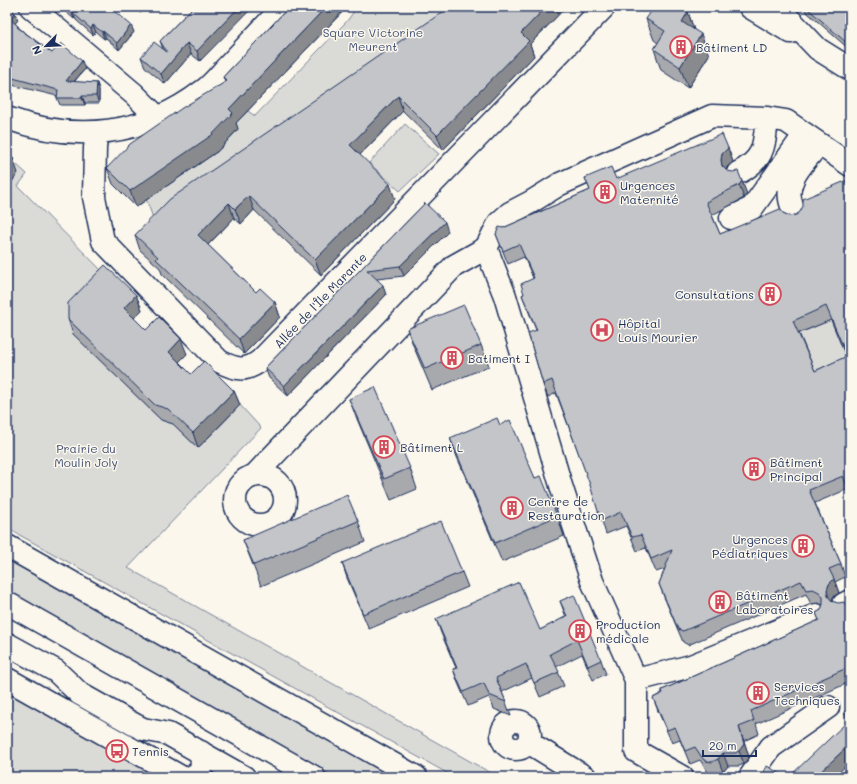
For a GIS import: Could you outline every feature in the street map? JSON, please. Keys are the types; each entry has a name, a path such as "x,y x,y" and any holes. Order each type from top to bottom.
{"main road":[{"path":"31,7 134,94 157,117"},
{"path":"7,118 43,129 80,133 130,127 172,112 205,90 283,7"},
{"name":"Allée de l'Île Marante","path":"97,132 95,148 94,197 103,242 219,361 228,366 239,369 252,368 604,7"},
{"path":"750,7 850,69"},
{"path":"778,7 818,49"},
{"path":"254,476 454,266 486,248 495,229 503,218 560,184 712,116 767,118 786,121 850,165"},
{"path":"738,173 756,161 763,146 767,118"},
{"path":"796,217 790,198 791,182 800,169 812,139"},
{"path":"731,218 752,208 812,139"},
{"path":"486,248 505,296 562,489 592,581 636,680 636,751 682,777"},
{"path":"7,546 416,777"},
{"path":"7,603 314,777"},
{"path":"636,680 691,666 816,615"},
{"path":"7,644 56,671 80,694 104,708 143,729 168,734 244,777"},
{"path":"7,679 175,773"},
{"path":"750,777 771,747 828,707"},
{"path":"528,742 586,777"},
{"path":"175,773 168,753 173,747 192,748"},
{"path":"191,777 199,772 201,768 192,748"}],"green space":[{"name":"Square Victorine Meurent","path":"357,7 477,7 300,189 158,231 146,199 218,151 238,129 225,116 248,111 255,116 347,21"},
{"path":"405,124 439,154 400,191 369,163"},
{"name":"Prairie du Moulin Joly","path":"7,156 27,174 18,186 111,280 75,316 73,334 161,420 173,424 198,448 240,405 261,428 128,568 498,777 454,777 7,528"},
{"path":"831,320 850,365 820,384 798,334"},
{"path":"7,557 396,777 335,777 7,593"},
{"path":"7,687 169,777 7,777"}],"building":[{"path":"7,7 15,13 10,19 18,26 17,27 52,53 61,43 82,61 66,81 97,83 96,96 82,96 82,98 57,98 58,90 9,77 7,83"},
{"path":"66,7 74,7 71,11"},
{"path":"83,7 109,7 131,25 117,43 93,25 91,29 73,13"},
{"path":"193,7 239,7 197,51 187,43 161,74 141,57 154,42 167,52 160,41"},
{"path":"289,7 326,7 229,109 233,113 212,135 130,191 107,168 130,144 182,108 227,81 223,77"},
{"path":"450,7 546,7 521,33 529,41 437,135 398,96 350,145 390,184 315,260 249,196 235,209 229,203 198,235 256,292 260,288 275,302 239,339 156,259 158,257 135,235 170,199"},
{"path":"654,7 680,7 688,12 682,22 701,34 680,67 654,49 665,31 646,19"},
{"path":"806,7 850,7 850,42 848,44"},
{"path":"722,134 728,148 722,154 722,166 727,171 738,171 742,181 739,185 706,202 720,234 780,209 783,213 789,216 796,215 800,212 803,206 803,199 850,179 850,493 843,476 809,490 841,564 829,569 834,579 829,584 827,590 828,596 832,601 838,603 844,602 847,608 850,606 850,669 849,667 751,711 754,721 739,727 744,744 739,751 735,753 723,753 718,759 712,762 703,759 695,747 685,751 675,727 667,730 653,698 663,693 662,690 819,620 816,613 821,610 823,597 819,592 813,589 806,590 801,581 683,631 678,629 659,584 672,550 651,559 641,535 632,537 621,512 601,521 590,485 552,380 543,384 528,333 537,330 522,295 524,294 521,284 534,278 519,244 503,251 496,234 499,227 503,228 590,190 585,178 611,167 616,179","holes":["826,306 847,356 815,371 793,321"]},
{"path":"7,154 13,158 7,167"},
{"path":"425,203 445,222 400,266 367,270 383,285 284,386 265,368"},
{"path":"105,265 136,295 124,308 146,330 159,317 181,339 169,352 191,374 204,361 234,391 193,433 168,409 155,405 68,319 68,303"},
{"path":"464,305 481,345 425,369 407,329"},
{"name":"Bâtiment L","path":"375,387 410,468 384,479 349,399"},
{"name":"Centre de Restauration","path":"497,418 500,425 510,420 535,478 541,476 557,516 495,543 450,438"},
{"path":"347,495 358,521 254,565 243,540"},
{"path":"441,521 462,572 363,614 342,563"},
{"path":"519,582 540,630 567,616 560,601 574,595 601,660 588,666 577,640 550,654 559,672 534,683 526,664 496,678 506,702 489,695 484,683 463,692 453,669 457,668 436,619"},
{"path":"850,707 850,744 815,777 789,777 848,721 844,712"},
{"path":"767,766 786,777 761,777"}],"place":[{"name":"Bâtiment LD","path":"681,47"},
{"name":"Urgences Maternité","path":"605,192"},
{"name":"Consultations","path":"770,294"},
{"name":"Hôpital Louis Mourier","path":"602,330"},
{"name":"Batiment I","path":"452,358"},
{"name":"Bâtiment L","path":"384,447"},
{"name":"Bâtiment Principal","path":"754,469"},
{"name":"Centre de Restauration","path":"512,508"},
{"name":"Urgences Pédiatriques","path":"803,546"},
{"name":"Bâtiment Laboratoires","path":"720,602"},
{"name":"Production médicale","path":"580,631"},
{"name":"Services Techniques","path":"758,693"},
{"name":"Tennis","path":"117,751"}]}
